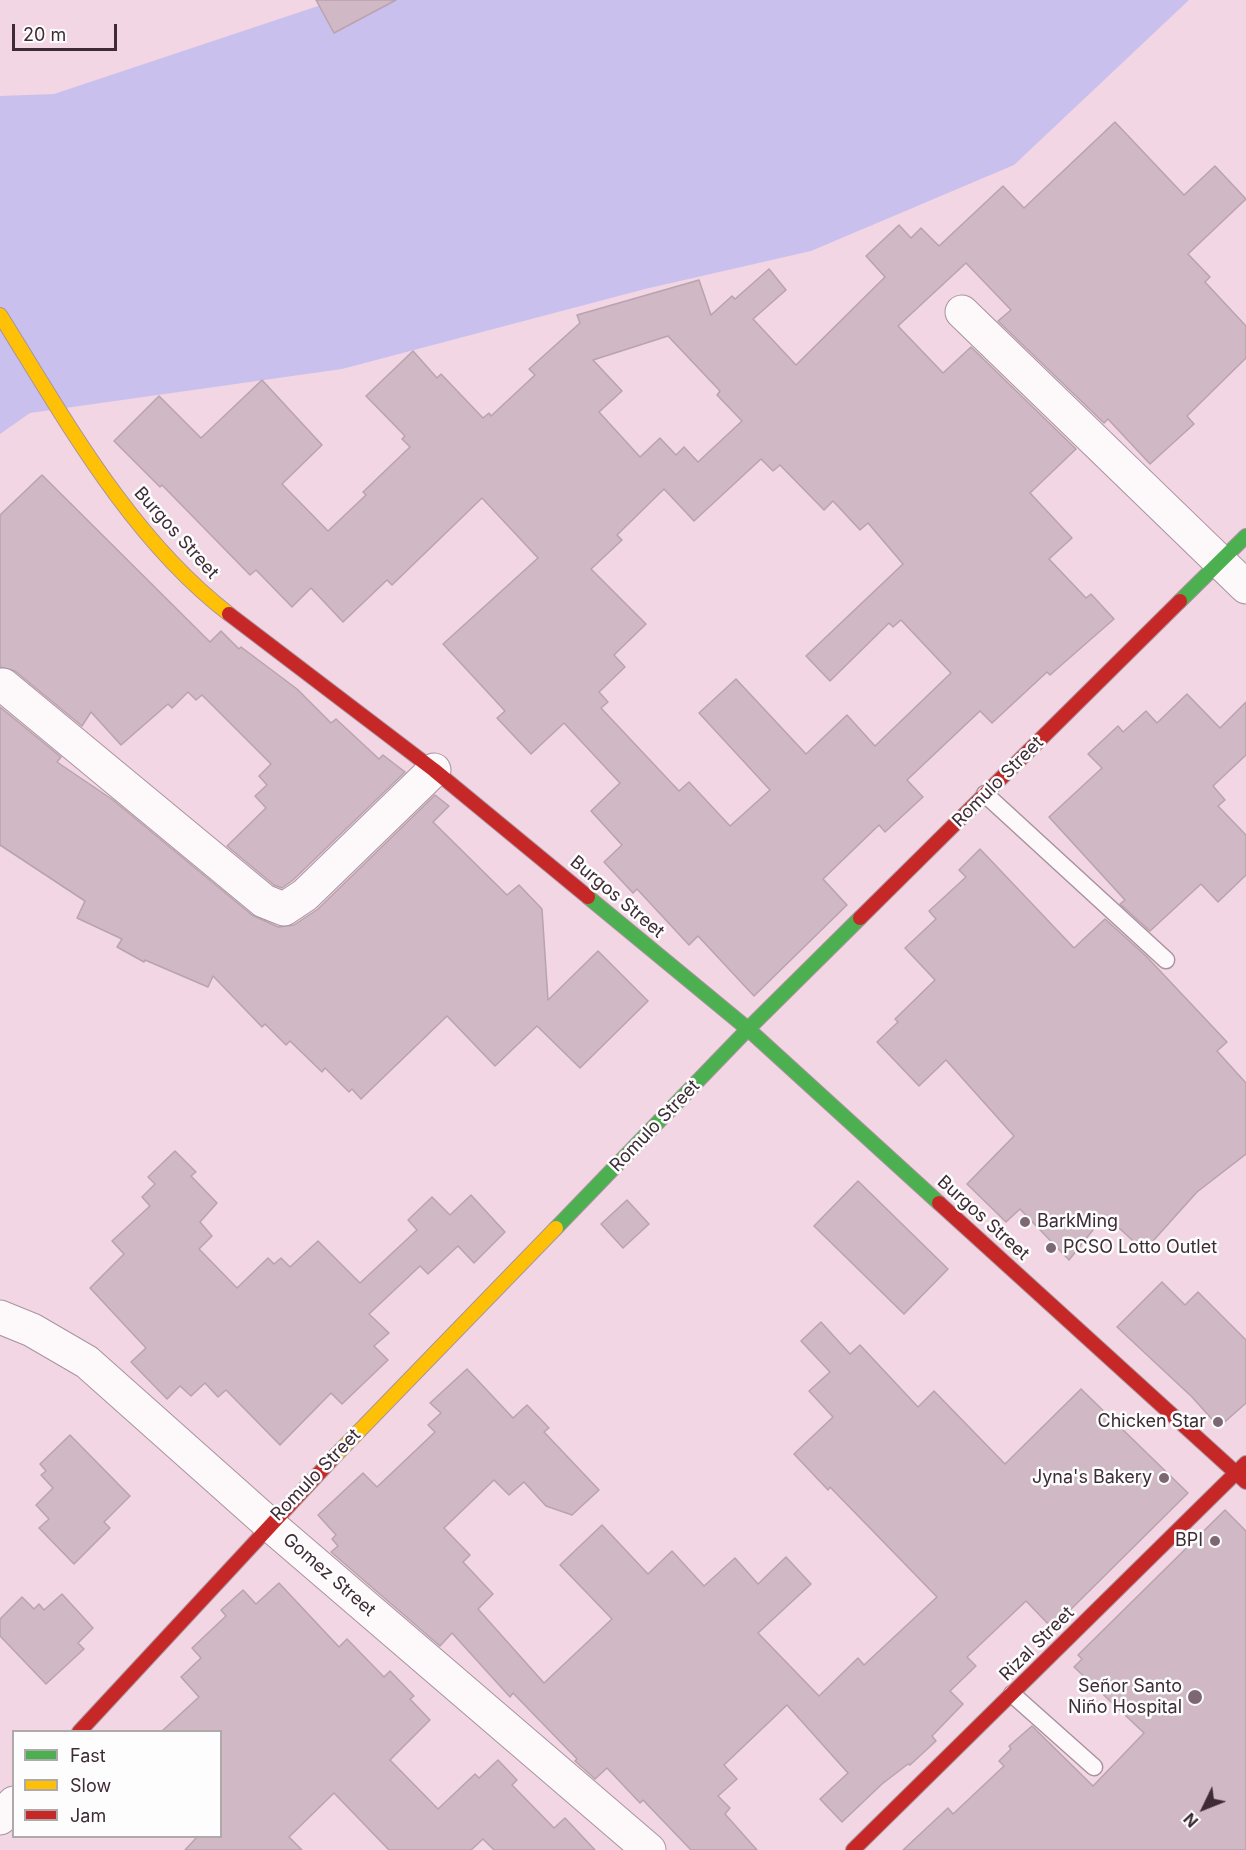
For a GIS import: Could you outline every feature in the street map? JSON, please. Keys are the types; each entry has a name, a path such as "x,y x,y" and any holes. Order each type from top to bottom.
{"street":[{"path":"962,312 1246,587"},
{"name":"Burgos Street","path":"0,315 98,471 166,555 216,604 434,770 748,1029 1243,1473"},
{"name":"Romulo Street","path":"80,1730 269,1524 748,1029 1246,536"},
{"path":"3,685 264,901 284,909 305,895 434,770"},
{"name":"Gomez Street","path":"0,1317 32,1330 87,1362 269,1524 649,1850"},
{"name":"Rizal Street","path":"853,1850 1243,1473"},
{"path":"0,1818 12,1805"}],"lane":[{"path":"985,794 1166,960"},
{"path":"1012,1694 1094,1767"}],"shaded area":[{"path":"336,0 1189,0 1014,165 811,251 645,289 342,369 30,413 0,434 0,96 54,94"}],"building":[{"path":"316,0 396,0 334,33"},
{"path":"1115,122 1184,195 1215,166 1246,199 1188,254 1210,277 1205,282 1246,326 1246,358 1187,416 1194,424 1150,464 1108,419 1104,423 998,321 1011,310 966,263 898,326 943,373 971,347 1076,449 1030,493 1072,538 1049,559 1086,598 1091,594 1114,619 1050,675 1047,672 992,723 980,711 907,780 923,797 885,832 879,825 823,879 847,905 754,996 698,936 689,945 637,889 633,893 604,862 622,845 591,811 620,783 564,723 531,754 497,718 505,711 443,644 538,558 482,498 392,585 387,580 343,622 311,588 292,607 256,570 250,575 162,485 160,487 114,441 159,396 201,438 262,380 322,445 282,484 328,531 366,495 363,492 410,447 402,439 405,436 366,396 413,351 437,378 441,374 483,418 489,413 491,416 535,375 529,369 580,323 577,315 699,280 711,315 732,296 735,299 769,269 786,290 753,319 796,365 885,277 866,256 899,225 911,238 921,228 939,246 1003,186 1024,208","holes":["668,336 720,391 717,395 742,421 698,462 684,447 676,455 660,438 640,457 599,412 622,391 593,360","761,459 773,471 780,465 824,510 833,501 860,530 868,523 903,564 806,656 830,681 889,623 893,627 901,620 951,673 875,746 847,715 806,754 736,679 699,713 770,790 730,826 689,782 679,791 601,708 608,702 599,692 625,667 614,655 646,624 591,569 622,540 617,535 664,489 694,521"]},
{"path":"42,475 210,642 221,631 239,649 241,647 297,689 331,723 336,719 379,759 383,755 405,772 282,888 274,885 227,846 266,808 255,796 267,785 259,776 271,764 202,695 196,700 188,692 172,708 168,704 121,745 91,712 82,726 15,671 0,667 0,515"},
{"path":"1187,694 1220,728 1246,702 1246,755 1213,786 1225,800 1218,806 1246,835 1246,875 1218,902 1201,884 1150,931 1120,904 1125,900 1049,817 1102,768 1088,754 1118,726 1123,732 1146,711 1157,723"},
{"path":"0,707 61,757 57,762 113,800 252,915 278,927 294,925 318,909 435,795 449,806 433,822 507,895 519,885 542,909 548,1000 598,951 648,1001 580,1068 537,1026 495,1066 447,1016 361,1099 352,1089 349,1092 325,1068 322,1072 290,1041 286,1045 265,1024 262,1027 213,976 208,987 145,960 144,962 117,947 122,939 77,918 85,901 0,845"},
{"path":"980,849 1074,948 1105,919 1146,956 1227,1042 1217,1051 1246,1083 1246,1154 1197,1192 1144,1251 1105,1215 1069,1260 1020,1209 1006,1222 967,1184 1014,1136 946,1060 919,1086 877,1042 898,1022 895,1019 935,980 905,948 936,919 929,911 966,877 959,870"},
{"path":"175,1151 196,1172 191,1176 217,1203 200,1222 212,1236 199,1249 237,1288 268,1258 274,1264 281,1258 290,1267 318,1241 360,1283 417,1230 408,1220 432,1197 450,1215 471,1195 505,1232 474,1263 458,1246 428,1274 420,1266 369,1314 389,1333 374,1346 388,1360 342,1404 331,1393 280,1445 226,1390 218,1397 205,1383 191,1396 180,1386 167,1399 131,1362 146,1348 90,1288 124,1254 112,1241 150,1206 142,1197 155,1184 148,1177"},
{"path":"858,1181 948,1269 904,1314 814,1226"},
{"path":"627,1200 649,1224 623,1248 601,1224"},
{"path":"1162,1282 1185,1305 1198,1292 1246,1340 1246,1403 1219,1427 1192,1397 1117,1327"},
{"path":"821,1322 850,1354 860,1345 918,1407 934,1391 1005,1464 1081,1389 1188,1493 1052,1628 1026,1601 967,1657 976,1666 950,1691 963,1704 932,1736 936,1741 910,1765 908,1764 882,1784 842,1822 820,1799 848,1773 787,1705 724,1765 737,1779 718,1796 730,1808 725,1814 757,1850 691,1850 643,1800 640,1803 607,1768 595,1779 575,1761 577,1759 513,1693 510,1697 452,1633 440,1646 331,1552 338,1546 332,1539 336,1535 318,1515 363,1473 377,1487 435,1432 428,1425 441,1413 430,1403 467,1369 513,1418 527,1405 549,1428 544,1432 599,1490 572,1515 546,1506 524,1482 509,1495 494,1480 444,1528 470,1555 463,1562 493,1594 478,1609 544,1683 612,1619 560,1565 602,1525 648,1574 672,1551 704,1586 735,1558 758,1584 786,1557 811,1584 758,1633 819,1696 858,1658 864,1665 937,1597 830,1487 828,1490 794,1454 833,1417 809,1391 830,1372 801,1341"},
{"path":"70,1435 130,1496 104,1522 110,1528 74,1564 39,1528 49,1519 36,1505 53,1488 41,1475 46,1471 40,1464"},
{"path":"1225,1510 1246,1531 1246,1850 903,1850 948,1808 953,1814 1004,1766 999,1761 1011,1749 1009,1746 1032,1726 1093,1786 1144,1733 1074,1667 1082,1659 1078,1655"},
{"path":"279,1583 339,1647 347,1639 384,1677 390,1671 414,1696 410,1699 430,1720 390,1760 438,1809 475,1774 479,1778 498,1760 517,1780 512,1785 554,1828 565,1818 595,1850 494,1850 483,1839 471,1850 389,1850 334,1793 289,1837 302,1850 185,1850 196,1838 222,1838 222,1730 163,1730 199,1697 181,1677 201,1658 192,1648 226,1616 221,1610 243,1590 256,1604"},
{"path":"62,1594 93,1628 78,1643 84,1649 46,1684 0,1636 0,1619 22,1597 34,1609 39,1604 44,1610"}],"traffic: fast":[{"path":"1180,601 1246,536"},
{"path":"588,897 748,1029 939,1203"},
{"path":"556,1228 748,1029 860,918"}],"traffic: slow":[{"path":"0,315 75,435 130,513 193,584 229,614"},
{"path":"335,1456 556,1228"}],"traffic: jam":[{"path":"860,918 1180,601"},
{"path":"229,614 434,770 588,897"},
{"path":"939,1203 1246,1482"},
{"path":"81,1730 335,1456"},
{"path":"853,1850 1246,1463"}],"place":[{"name":"BarkMing","path":"1025,1222"},
{"name":"PCSO Lotto Outlet","path":"1051,1248"},
{"name":"Chicken Star","path":"1218,1422"},
{"name":"Jyna's Bakery","path":"1164,1478"},
{"name":"BPI","path":"1215,1541"},
{"name":"Señor Santo Niño Hospital","path":"1195,1697"}]}
